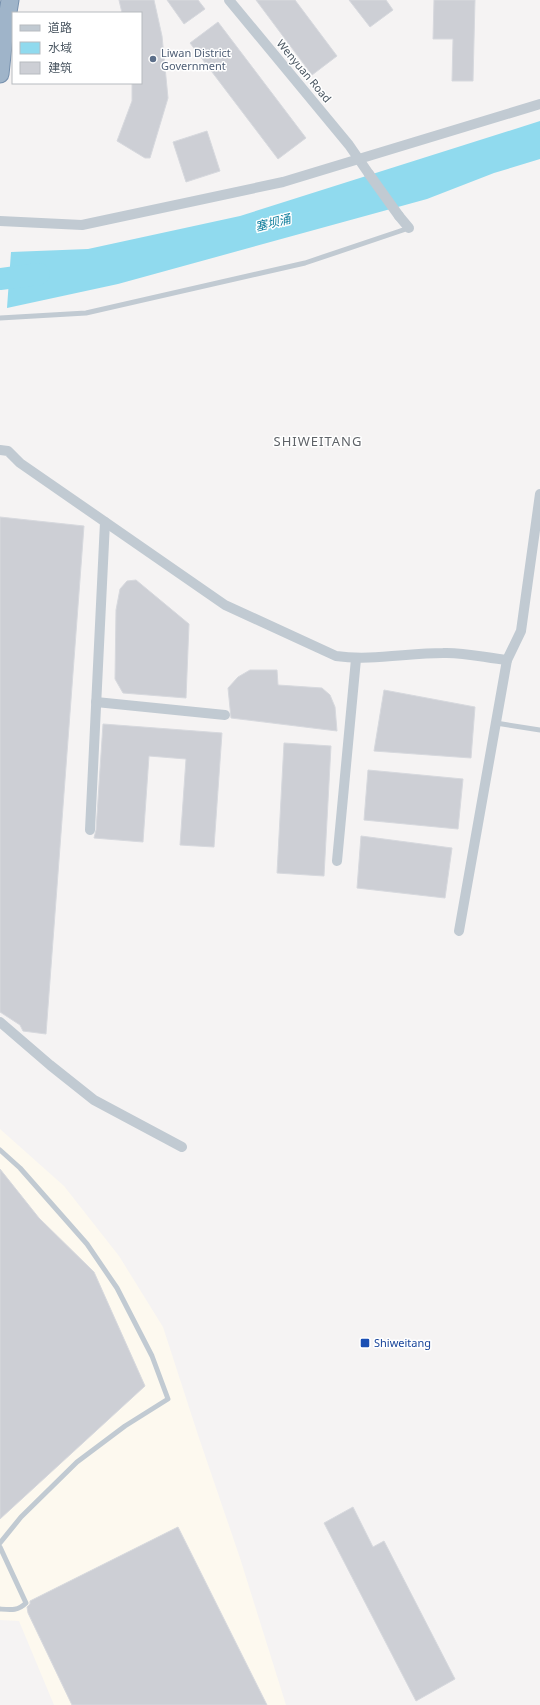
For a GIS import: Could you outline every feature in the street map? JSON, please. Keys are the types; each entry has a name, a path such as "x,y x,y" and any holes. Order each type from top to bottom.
{"highway":[{"path":"0,74 10,0"}],"street":[{"name":"Wenyuan Road","path":"229,0 350,145 358,159 409,228"},
{"path":"0,221 82,225 283,182 540,104"},
{"path":"0,450 8,451 20,463 224,605 336,656 356,659 375,656 445,652 507,660"},
{"path":"459,931 507,660 521,631 540,494"},
{"path":"90,830 105,522"},
{"path":"337,861 356,659"},
{"path":"96,702 225,715"},
{"path":"0,1022 63,1076 94,1100 182,1147"}],"lane":[{"path":"0,318 86,313 305,263 409,228"},
{"path":"496,723 540,730"},
{"path":"0,1150 20,1168 87,1244 117,1288 152,1356 168,1399 125,1426 78,1462 21,1517 0,1543"},
{"path":"0,1546 26,1603 21,1608 13,1610 0,1609"}],"shaded area":[{"path":"0,1129 64,1186 119,1256 163,1327 240,1558 286,1705 54,1705 19,1621 0,1620"}],"water":[{"path":"540,121 540,159 494,173 427,199 118,284 7,308 11,252 88,249 240,216"}],"building":[{"name":"Liwan District Government","path":"119,0 154,0 162,36 168,98 150,158 145,158 117,141 132,101 132,84 142,84 142,12 122,12"},
{"name":"Liwan District Government","path":"167,0 198,0 205,9 184,24"},
{"path":"256,0 295,0 337,56 312,75"},
{"path":"349,0 386,0 393,10 370,27"},
{"path":"434,0 475,0 473,81 452,81 453,39 433,39"},
{"path":"218,22 306,138 278,159 190,43"},
{"path":"207,131 220,171 186,182 173,142"},
{"path":"0,517 84,526 46,1034 23,1031 20,1025 0,1012"},
{"path":"136,580 189,624 186,698 123,693 115,679 116,610 120,589 127,581"},
{"path":"250,670 277,670 278,685 322,688 330,695 335,707 337,731 231,718 228,688 238,677"},
{"path":"384,690 475,707 471,758 374,751"},
{"path":"103,724 222,733 214,847 180,845 186,759 149,756 143,842 94,838 96,830"},
{"path":"284,743 331,746 324,876 277,873"},
{"path":"368,770 463,779 458,829 364,820"},
{"path":"361,836 452,848 445,898 357,888"},
{"path":"0,1169 39,1218 94,1272 145,1386 0,1519"},
{"path":"353,1507 373,1547 384,1541 455,1679 416,1701 324,1523"},
{"path":"178,1527 267,1705 72,1705 28,1613 27,1607 30,1604 30,1601"}],"waterway":[{"name":"塞坝涌","path":"0,279 39,274"}],"place":[{"name":"Liwan District Government","path":"153,59"},
{"name":"Shiweitang","path":"365,1343"}],"district":[{"name":"SHIWEITANG","path":"318,441"}]}
